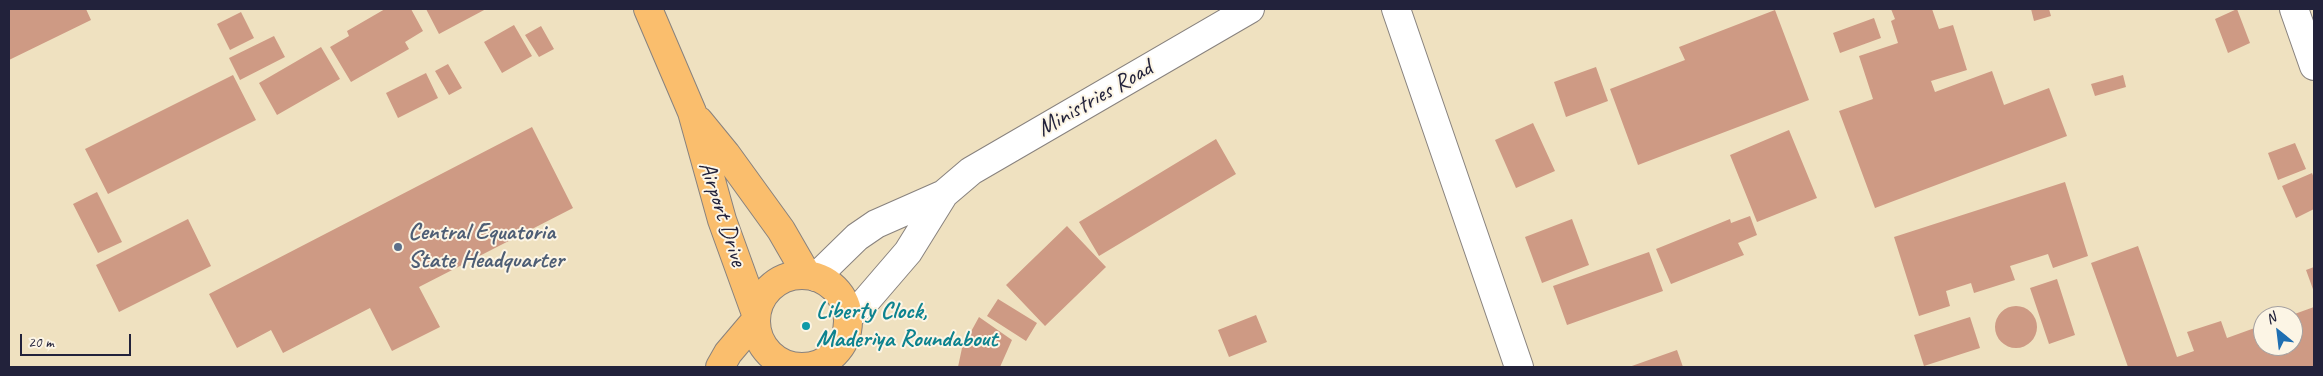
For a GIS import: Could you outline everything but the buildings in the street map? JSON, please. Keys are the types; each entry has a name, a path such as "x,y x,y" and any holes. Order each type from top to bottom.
{"main road":[{"name":"Airport Drive","path":"648,9 692,112 722,220 756,317"},
{"name":"Airport Drive","path":"692,112 726,154 812,276"},
{"path":"720,367 728,353 756,317 767,291 788,277 812,276 836,290 844,302 848,316 848,356 836,352 816,365 786,366 765,350 758,339 756,317"}],"street":[{"name":"Ministries Road","path":"812,276 857,237 876,224 944,194 971,171 1250,9"},
{"path":"1396,9 1519,367"},
{"path":"2294,9 2314,66"},
{"name":"Ministries Road","path":"848,316 866,302 908,252 944,194"}],"place":[{"name":"Central Equatoria State Headquarter","path":"398,247"},
{"name":"Liberty Clock, Maderiya Roundabout","path":"806,326"}]}
